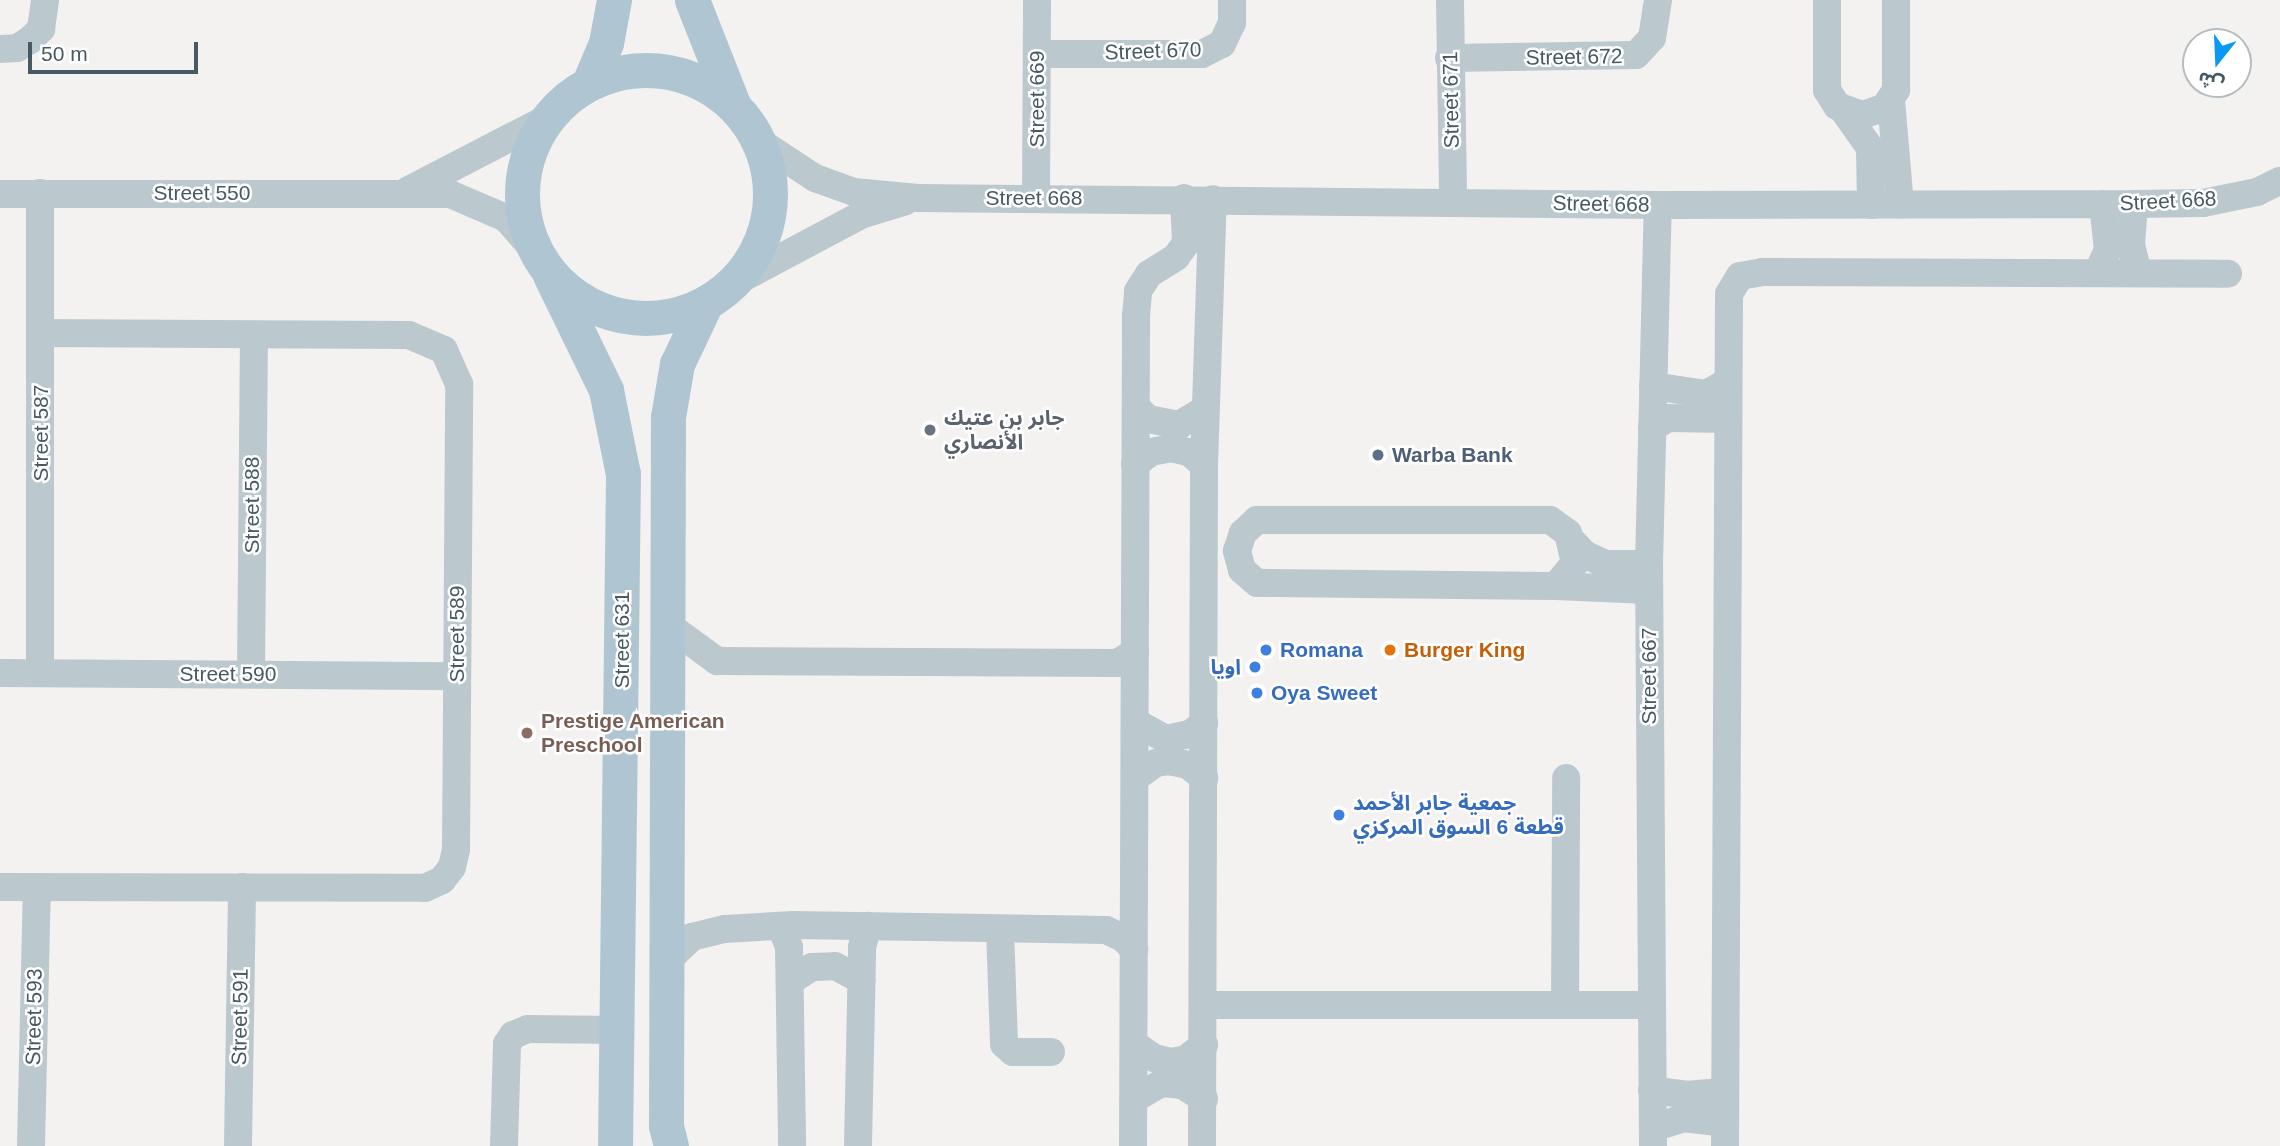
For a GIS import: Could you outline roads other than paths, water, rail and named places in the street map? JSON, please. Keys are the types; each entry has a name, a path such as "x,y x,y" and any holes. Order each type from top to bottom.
{"main road":[{"path":"589,83 606,43 614,0"},
{"path":"692,0 733,104 760,142 771,191 762,240 735,282 705,304 664,318 622,317 582,302 542,262 521,207 524,163 544,120 563,100 589,83 626,71 664,70 701,82 733,104"},
{"name":"Street 631","path":"542,262 606,390 623,474 619,1030 615,1146"},
{"path":"671,1146 666,1125 671,385 687,337 705,304"}],"street":[{"path":"0,49 17,48 36,34 45,0"},
{"name":"Street 669","path":"1036,197 1037,0"},
{"name":"Street 670","path":"1037,54 1202,54 1222,44 1232,23 1232,0"},
{"name":"Street 671","path":"1450,0 1453,201"},
{"name":"Street 672","path":"1449,58 1636,55 1653,38 1658,0"},
{"path":"1827,0 1827,90 1870,148 1871,205"},
{"path":"1844,111 1873,113 1891,100 1896,90 1896,0"},
{"path":"1891,100 1900,205"},
{"name":"Street 550","path":"403,192 544,120"},
{"name":"Street 668","path":"760,142 815,178 854,192 918,198 1213,198 1658,205 2134,204 2203,203 2257,192 2280,181"},
{"name":"Street 587","path":"40,193 40,673"},
{"name":"Street 550","path":"0,194 450,194 482,204 506,218 542,262"},
{"name":"Street 668","path":"735,282 861,215 918,198"},
{"path":"1133,1146 1138,290 1162,265 1176,257 1186,243 1184,198"},
{"path":"1202,1146 1204,465 1213,198"},
{"path":"2098,272 2108,250 2103,204"},
{"path":"2134,204 2132,245 2138,272"},
{"name":"Street 667","path":"1653,1137 1649,577 1658,205"},
{"path":"1162,265 1180,266 1210,285"},
{"path":"1653,1137 1683,1118 1725,1135 1726,419 1729,294 1740,276 1762,272 2228,274"},
{"name":"Street 589","path":"0,887 414,888 442,880 452,867 456,849 459,384 454,365 444,350 409,335 41,333"},
{"name":"Street 588","path":"251,674 254,336"},
{"path":"1653,387 1706,394 1727,382"},
{"path":"1136,407 1148,419 1180,425 1206,409"},
{"path":"1652,428 1668,418 1726,419"},
{"path":"1136,464 1151,452 1171,448 1189,452 1204,465"},
{"path":"1204,503 1230,517 1257,520 1550,520 1573,542 1605,564 1649,577"},
{"path":"1257,520 1243,533 1237,551 1242,570 1257,583"},
{"path":"1556,586 1575,562 1573,542"},
{"path":"1204,594 1223,583 1556,586 1649,577"},
{"path":"668,625 717,661 1117,663 1135,652"},
{"name":"Street 590","path":"0,673 457,676"},
{"path":"1135,722 1166,739 1191,734 1204,723"},
{"path":"1135,778 1156,764 1168,761 1188,765 1204,778"},
{"path":"1565,1005 1566,778"},
{"name":"Street 591","path":"238,1146 242,887"},
{"name":"Street 593","path":"31,1146 37,888"},
{"path":"667,961 692,937 726,929 781,926 1106,930 1134,949"},
{"path":"781,926 789,947 792,1146"},
{"path":"858,1146 862,947 868,926"},
{"path":"1000,929 1004,1044 1013,1052 1051,1052"},
{"path":"790,981 812,967 835,966 861,980"},
{"path":"1203,1005 1651,1005"},
{"path":"504,1146 507,1044 513,1035 528,1029 619,1030"},
{"path":"1133,1044 1154,1058 1171,1062 1186,1059 1204,1045"},
{"path":"1134,1098 1162,1083 1182,1085 1204,1099"},
{"path":"1652,1090 1686,1095 1724,1092"}],"place":[{"name":"جابر بن عتيك الأنصاري","path":"930,430"},
{"name":"Warba Bank","path":"1378,455"},
{"name":"Romana","path":"1266,650"},
{"name":"Burger King","path":"1390,650"},
{"name":"اويا","path":"1255,667"},
{"name":"Oya Sweet","path":"1257,693"},
{"name":"Prestige American Preschool","path":"527,733"},
{"name":"جمعية جابر الأحمد قطعة 6 السوق المركزي","path":"1339,815"}]}
